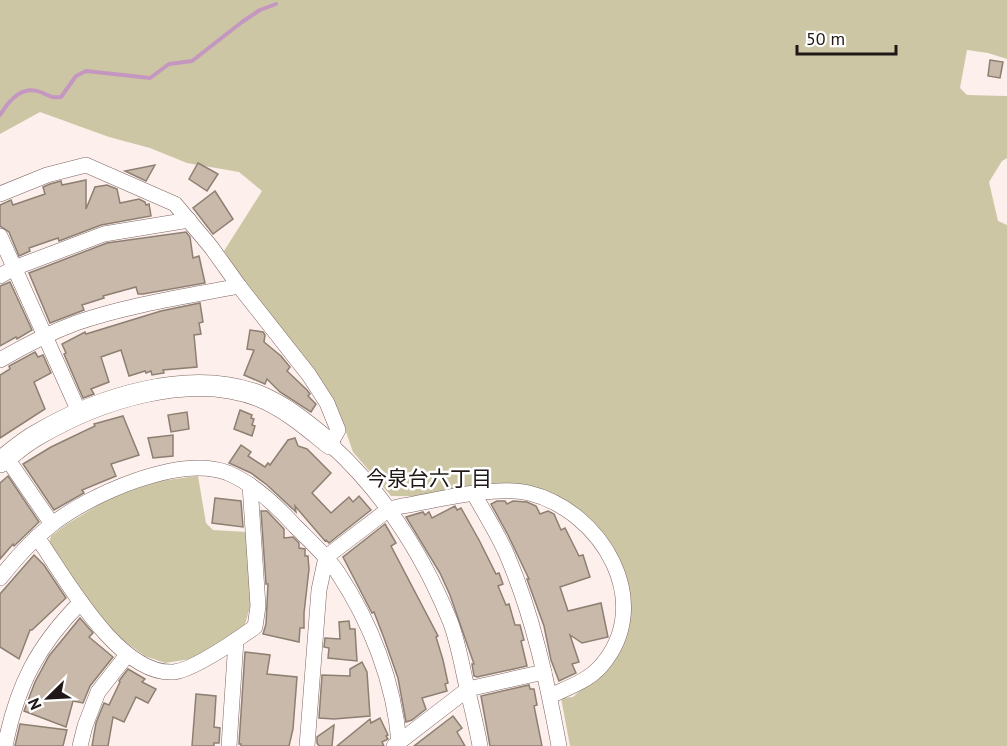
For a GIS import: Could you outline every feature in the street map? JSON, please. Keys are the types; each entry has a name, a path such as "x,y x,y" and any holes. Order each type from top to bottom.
{"street":[{"path":"0,194 47,175 86,165 175,204 292,351 327,403 338,430 330,444"},
{"path":"0,276 14,268 104,234 189,220"},
{"path":"0,236 80,414"},
{"path":"0,360 45,336 76,323 126,309 239,286"},
{"path":"52,524 3,460 36,435 118,398 177,387 224,387 280,406 330,444 355,467 389,509 433,583 451,623 480,746"},
{"path":"0,578 16,558 52,524 117,488 155,474 194,468 227,473 250,485 274,504 326,557 338,573 374,639 398,724 396,744"},
{"path":"37,537 81,602 127,655 144,664 175,672 192,665 255,627 258,606 250,485"},
{"path":"307,746 319,590 326,557 389,509 474,494 516,491 539,496 555,503 580,521 601,543 612,558 622,588 623,616 615,646 600,668 584,680 550,696"},
{"path":"474,494 506,554 530,619 550,696 559,746"},
{"path":"5,746 12,711 27,674 58,624 81,602"},
{"path":"229,746 236,640"},
{"path":"80,746 98,692 127,655"},
{"path":"396,744 468,689 544,672"}],"shaded area":[{"path":"0,0 1007,0 1007,59 967,50 960,88 967,95 1007,96 1007,158 1002,161 989,182 998,221 1007,225 1007,746 570,746 561,698 573,697 602,671 617,651 620,566 552,497 391,496 353,452 339,412 296,348 249,291 224,251 262,191 239,172 187,163 150,148 109,137 40,112 0,134"},
{"path":"198,476 206,523 213,530 247,532 251,603 245,625 226,639 190,659 165,663 145,656 114,634 92,608 49,544 51,536 110,498 159,481"}],"building":[{"path":"990,60 1003,62 1000,78 988,76"},
{"path":"198,163 218,174 207,191 189,179"},
{"path":"155,165 146,181 125,171"},
{"path":"86,180 86,209 95,187 107,185 117,189 120,203 139,199 146,205 149,204 151,216 101,225 59,241 58,238 29,248 30,251 19,256 9,232 0,226 0,205 11,200 13,205 45,194 43,187 50,184 61,181 62,185"},
{"path":"215,191 233,219 213,234 193,208"},
{"path":"186,232 190,237 193,258 199,256 205,283 143,294 138,294 136,287 103,296 104,298 82,305 84,310 50,323 29,273 107,243"},
{"path":"10,282 32,330 0,346 0,286"},
{"path":"200,303 203,322 199,323 201,334 194,335 197,367 163,370 164,373 152,375 151,371 146,373 145,371 129,376 121,350 101,357 109,382 91,389 94,394 83,398 62,344 85,332 86,334 161,311"},
{"path":"250,330 263,332 264,342 290,367 287,371 307,390 310,394 308,396 316,404 311,412 280,392 267,379 265,384 244,375 254,350 247,349"},
{"path":"35,352 38,357 43,355 51,373 34,382 45,409 0,438 0,375 10,369 9,366"},
{"path":"240,410 252,415 251,418 254,419 252,425 255,426 252,436 234,429"},
{"path":"187,412 189,429 171,432 168,415"},
{"path":"123,416 139,455 111,464 116,476 82,490 84,493 54,510 23,464 51,447 95,426 94,424"},
{"path":"173,435 173,456 153,458 148,438"},
{"path":"295,438 298,446 307,449 331,473 312,493 331,513 349,497 353,502 359,496 371,510 329,543 295,506 296,512 251,473 229,463 241,445 251,452 248,456 265,467 268,463 270,465 288,440"},
{"path":"8,476 39,522 14,546 13,544 0,559 0,483"},
{"path":"215,498 241,501 243,527 212,523"},
{"path":"505,501 507,504 513,501 527,502 536,506 540,514 548,511 554,514 561,530 565,528 579,556 583,555 590,577 560,587 568,611 601,603 608,637 582,643 570,635 579,662 572,664 576,673 559,681 551,660 544,626 527,579 529,579 491,504"},
{"path":"455,506 457,510 461,508 496,574 499,573 503,584 498,586 506,605 509,604 515,625 520,625 527,666 474,676 472,664 474,664 450,595 440,573 406,517 423,512 425,515 429,512 432,518"},
{"path":"261,511 267,511 284,529 284,538 293,537 299,543 299,548 305,549 305,556 308,556 304,628 300,628 299,642 263,634 266,624 268,584 266,584"},
{"path":"385,524 396,543 391,546 438,636 436,637 448,683 445,684 447,691 422,698 426,709 406,722 398,678 384,638 374,612 372,613 343,557"},
{"path":"34,555 44,565 66,598 30,630 19,659 0,647 0,594"},
{"path":"80,618 93,633 89,637 113,657 90,686 83,703 73,701 66,727 24,711 35,682 49,656"},
{"path":"349,621 350,629 355,629 357,661 328,658 329,648 324,647 325,638 340,639 339,622"},
{"path":"245,652 270,655 267,674 297,677 293,729 289,746 241,746 239,744"},
{"path":"362,662 367,672 370,716 319,718 322,675 350,676 350,669"},
{"path":"128,669 145,679 142,682 156,689 148,703 136,697 124,722 113,717 108,746 92,746 96,723 104,703 109,705 119,681"},
{"path":"529,685 530,689 534,689 537,705 534,706 542,746 490,746 481,696"},
{"path":"196,694 216,696 214,727 220,728 219,743 214,743 214,746 192,746"},
{"path":"453,716 462,728 457,732 465,746 414,746"},
{"path":"380,718 388,735 386,736 388,739 382,742 384,746 337,746 370,719 371,723"},
{"path":"20,724 67,730 63,746 15,746"},
{"path":"334,725 332,746 319,746 317,737"}],"waterway":[{"path":"0,115 13,99 29,90 52,97 61,97 76,76 86,71 150,78 169,64 192,61 242,22 260,10 276,4"}],"district":[{"name":"今泉台六丁目","path":"429,479"}]}
